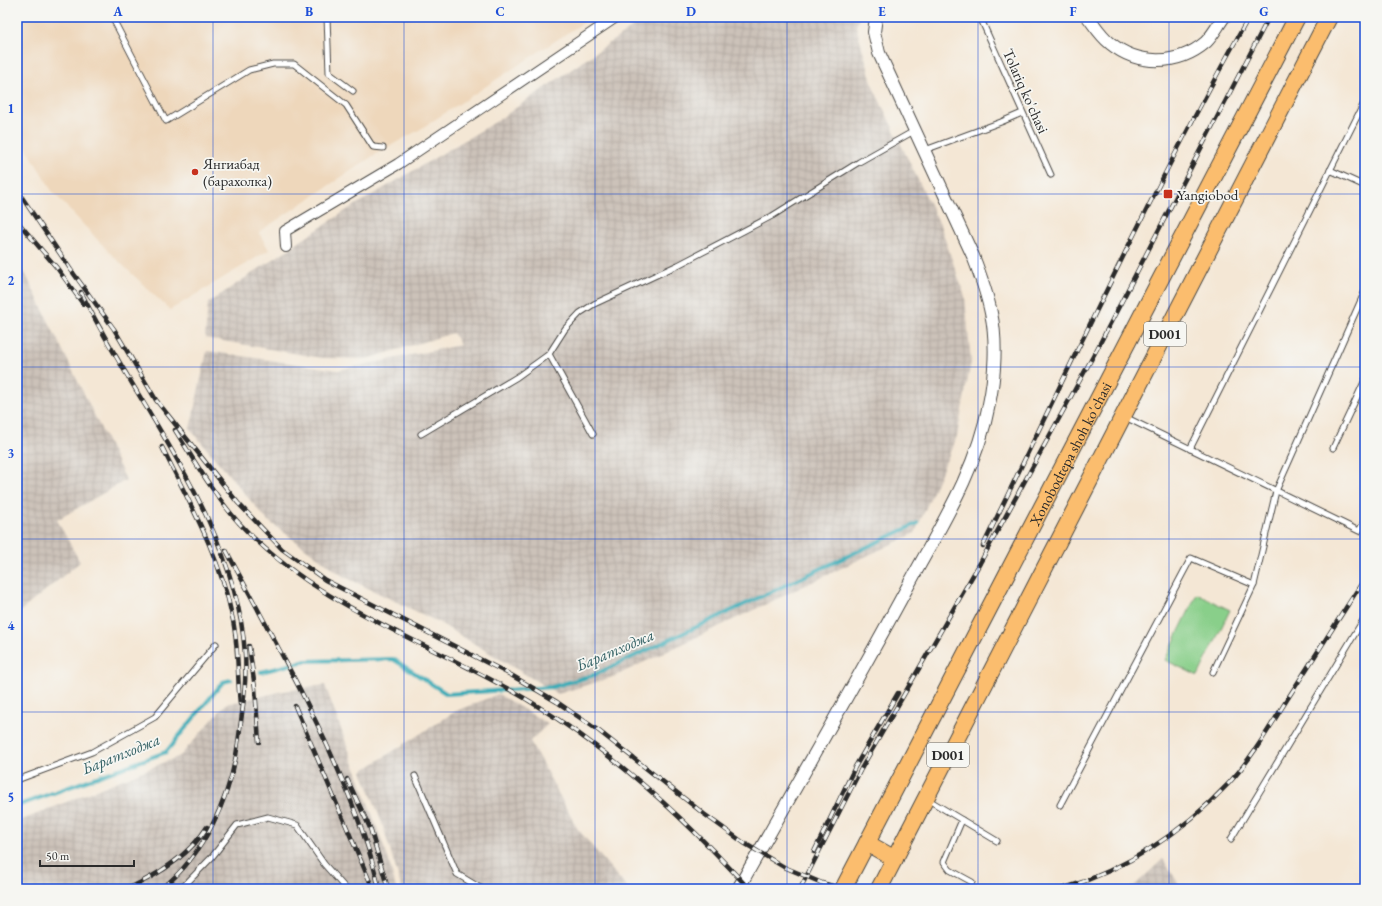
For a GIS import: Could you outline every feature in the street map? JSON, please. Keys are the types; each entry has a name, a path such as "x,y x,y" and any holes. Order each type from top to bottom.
{"highway":[{"name":"Xonobodtepa shoh ko'chasi","path":"843,889 1296,17"},
{"name":"Xonobodtepa shoh ko'chasi","path":"879,889 1329,17"},
{"path":"866,843 895,858"}],"street":[{"path":"286,247 285,231 398,164 616,17"},
{"path":"738,889 880,638 966,480 983,430 990,402 994,338 991,314 973,256 914,131 878,49 874,32 876,17"},
{"path":"1088,17 1104,38 1117,48 1138,58 1155,61 1174,59 1199,47 1213,33 1224,17"}],"lane":[{"path":"112,17 166,121 249,70 273,64 294,64 346,106 373,147 383,148"},
{"path":"344,17 327,17 329,73 353,91"},
{"name":"Tolariq ko'chasi","path":"980,17 1051,175"},
{"path":"1190,449 1365,101"},
{"path":"924,150 1022,113"},
{"path":"421,434 517,377 549,354 565,329 580,313 594,304 678,265 772,216 859,162 914,131"},
{"path":"1330,170 1365,186"},
{"path":"1213,672 1254,585 1276,491 1365,291"},
{"path":"549,354 593,434"},
{"path":"1333,448 1365,380"},
{"path":"1123,416 1359,531 1365,520"},
{"path":"1060,805 1191,558 1254,585"},
{"path":"1231,839 1365,617"},
{"path":"17,780 92,752 155,717 216,644"},
{"path":"415,776 457,874 482,889"},
{"path":"926,798 997,841"},
{"path":"181,889 212,857 237,825 268,817 298,825 324,864 346,889"},
{"path":"962,820 944,862 950,870 972,882"}],"shaded area":[{"name":"Янгиабад (барахолка)","path":"17,17 592,17 419,130 379,152 259,232 269,250 170,310 109,252 52,191 17,132"},
{"path":"647,17 860,17 856,26 874,89 940,225 965,297 971,362 957,436 915,533 613,677 558,694 438,622 343,576 267,520 190,429 207,351 338,370 460,345 453,333 367,359 322,358 205,338 208,303 347,210 497,121"},
{"path":"17,266 25,273 126,480 57,520 80,562 17,614"},
{"path":"325,685 388,858 396,889 17,889 17,822 180,756 226,704 289,690"},
{"path":"498,694 548,724 530,741 577,828 628,889 402,889 382,823 362,771 456,711"},
{"path":"1163,859 1182,889 1126,889 1135,885"}],"green space":[{"path":"1197,594 1230,610 1198,676 1165,660"}],"waterway":[{"name":"Баратходжа","path":"261,672 305,661 393,659 447,694 552,687 594,675 918,523"},
{"name":"Баратходжа","path":"17,806 166,752 223,682 231,680"}],"railway":[{"path":"983,546 1145,213 1213,82 1249,17"},
{"path":"800,889 861,769 980,563 1097,349 1269,17"},
{"path":"17,190 71,270 114,329 156,400 238,503 282,549 325,580 511,675 557,702 599,731 704,814 744,843 784,867 822,883 843,889"},
{"path":"17,221 57,268 83,304"},
{"path":"81,292 104,336 156,423 204,511 224,557 238,605 245,654 245,688 238,743 229,784 222,804 213,824 190,860 161,889"},
{"path":"175,430 221,501 239,523 271,553 305,579 341,602 378,623 455,661 531,702 591,742 619,764 674,812 749,889"},
{"path":"162,447 203,530 227,594 236,638 240,704"},
{"path":"226,550 290,669 334,760 361,827 373,864 379,889"},
{"path":"1062,889 1109,871 1153,847 1193,817 1229,783 1260,742 1365,578"},
{"path":"249,646 255,688 259,742"},
{"path":"814,852 855,767 898,693"},
{"path":"295,706 373,889"},
{"path":"347,779 370,828 388,889"},
{"path":"127,889 172,864 191,847 207,827"}],"place":[{"name":"Янгиабад (барахолка)","path":"195,172"},
{"name":"Yangiobod","path":"1168,194"}]}
